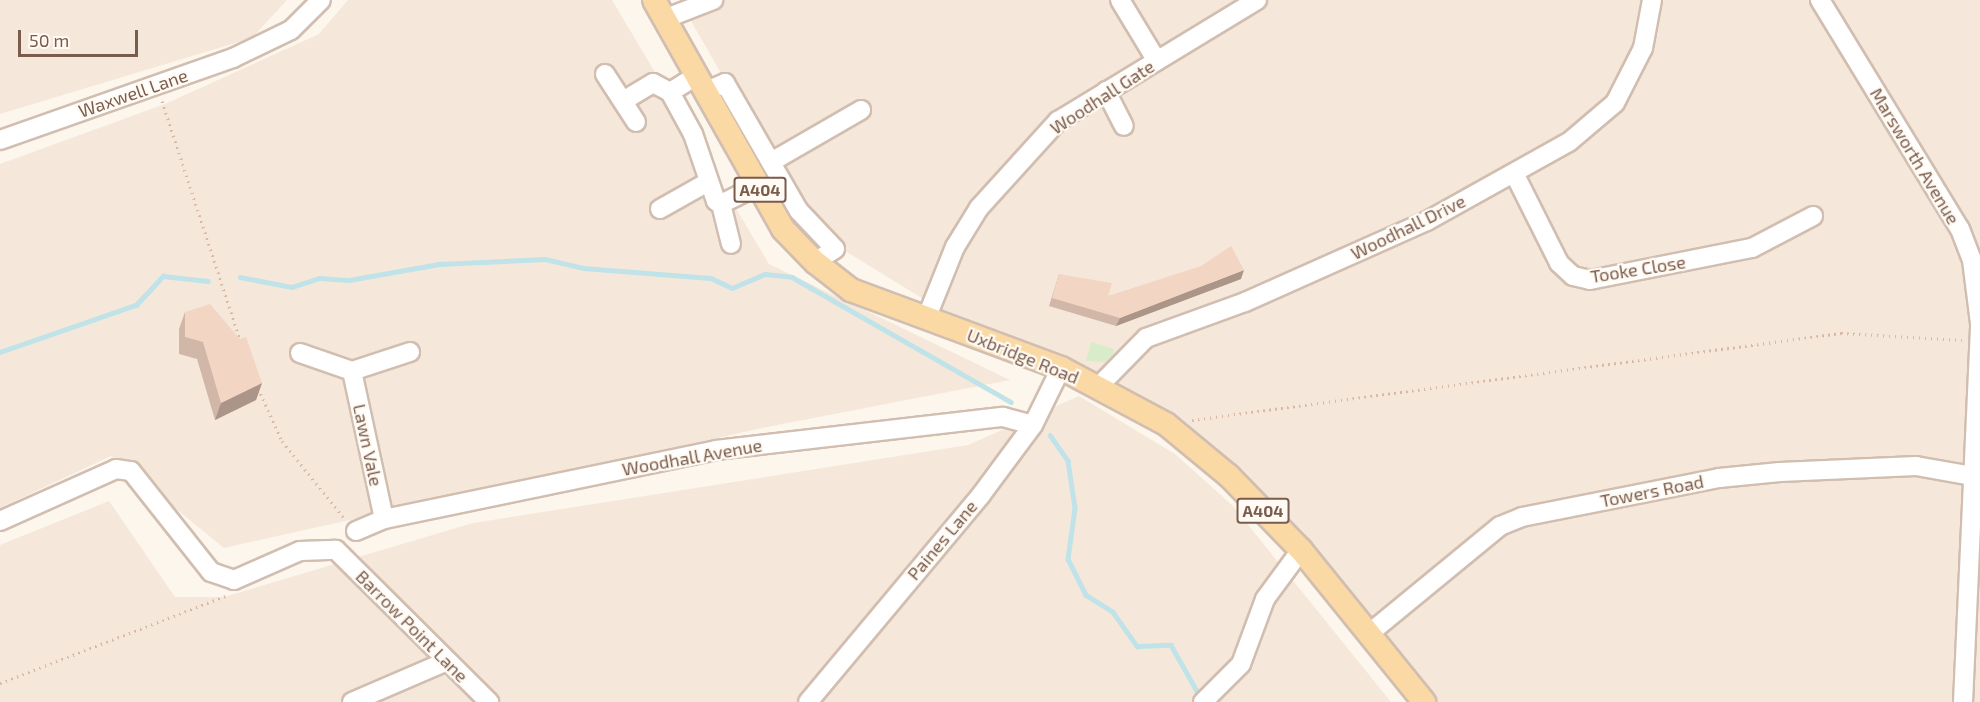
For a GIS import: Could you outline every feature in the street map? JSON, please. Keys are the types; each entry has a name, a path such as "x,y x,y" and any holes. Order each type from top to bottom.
{"main road":[{"name":"Uxbridge Road","path":"659,10 783,229 815,262 851,290 1060,368 1166,424 1229,476 1301,550 1371,632 1424,702"}],"street":[{"name":"Waxwell Lane","path":"0,140 272,40 321,0"},
{"path":"659,10 713,0"},
{"path":"1120,0 1157,61"},
{"name":"Woodhall Gate","path":"926,319 955,247 1007,171 1058,121 1257,0"},
{"name":"Woodhall Drive","path":"1098,387 1146,338 1395,235 1569,142 1615,103 1643,48 1652,0"},
{"name":"Marsworth Avenue","path":"1820,0 1960,229 1972,260 1980,324 1963,702"},
{"path":"605,74 636,122"},
{"path":"623,101 652,83 670,92 693,134 708,182 721,204 731,244"},
{"path":"670,92 700,84 725,83 799,211 836,249 815,262"},
{"path":"1106,91 1124,126"},
{"path":"771,162 861,110"},
{"name":"Tooke Close","path":"1514,173 1559,263 1573,276 1590,280 1752,248 1813,216"},
{"path":"660,209 708,182"},
{"path":"721,204 757,186"},
{"path":"300,352 352,371 410,352"},
{"name":"Paines Lane","path":"808,702 1033,425 1060,368"},
{"name":"Lawn Vale","path":"352,371 384,519"},
{"name":"Woodhall Avenue","path":"356,531 384,519 716,450 1003,417 1033,425"},
{"name":"Towers Road","path":"1371,632 1500,526 1522,517 1719,478 1779,472 1916,466 1972,476"},
{"path":"0,522 116,470 131,471 211,572 234,580"},
{"name":"Barrow Point Lane","path":"234,580 300,550 336,550 489,702"},
{"path":"1203,702 1241,664 1265,599 1301,550"},
{"path":"352,702 447,662"}],"path":[{"path":"156,84 244,352"},
{"path":"1166,424 1841,333 1979,340"},
{"path":"256,384 282,441 356,531"},
{"path":"0,683 243,588 234,580"}],"shaded area":[{"path":"0,0 287,0 252,38 0,114"},
{"path":"348,0 612,0 769,264 1010,380 762,428 224,548 111,456 0,508 0,164 165,104 319,34"},
{"path":"679,0 1980,0 1980,702 1439,702 1228,459 1140,400 951,316 811,230"},
{"path":"1079,396 1175,454 1233,506 1391,702 0,702 0,545 109,501 175,597 224,597 473,523 968,445"}],"green space":[{"path":"1091,342 1114,349 1112,356 1104,362 1086,361"}],"building":[{"path":"1231,246 1244,270 1120,318 1052,298 1059,274 1112,283 1108,296 1201,266"},
{"path":"210,304 240,339 246,337 262,383 221,403 203,342 185,337 185,312"}],"waterway":[{"path":"240,277 292,287 319,278 349,280 439,264 545,259 583,268 711,278 732,288 765,274 792,277 1011,402"},
{"path":"0,352 136,305 163,276 208,281"},
{"path":"1050,435 1068,461 1075,508 1068,559 1086,595 1113,612 1137,646 1171,645 1201,698"}]}
